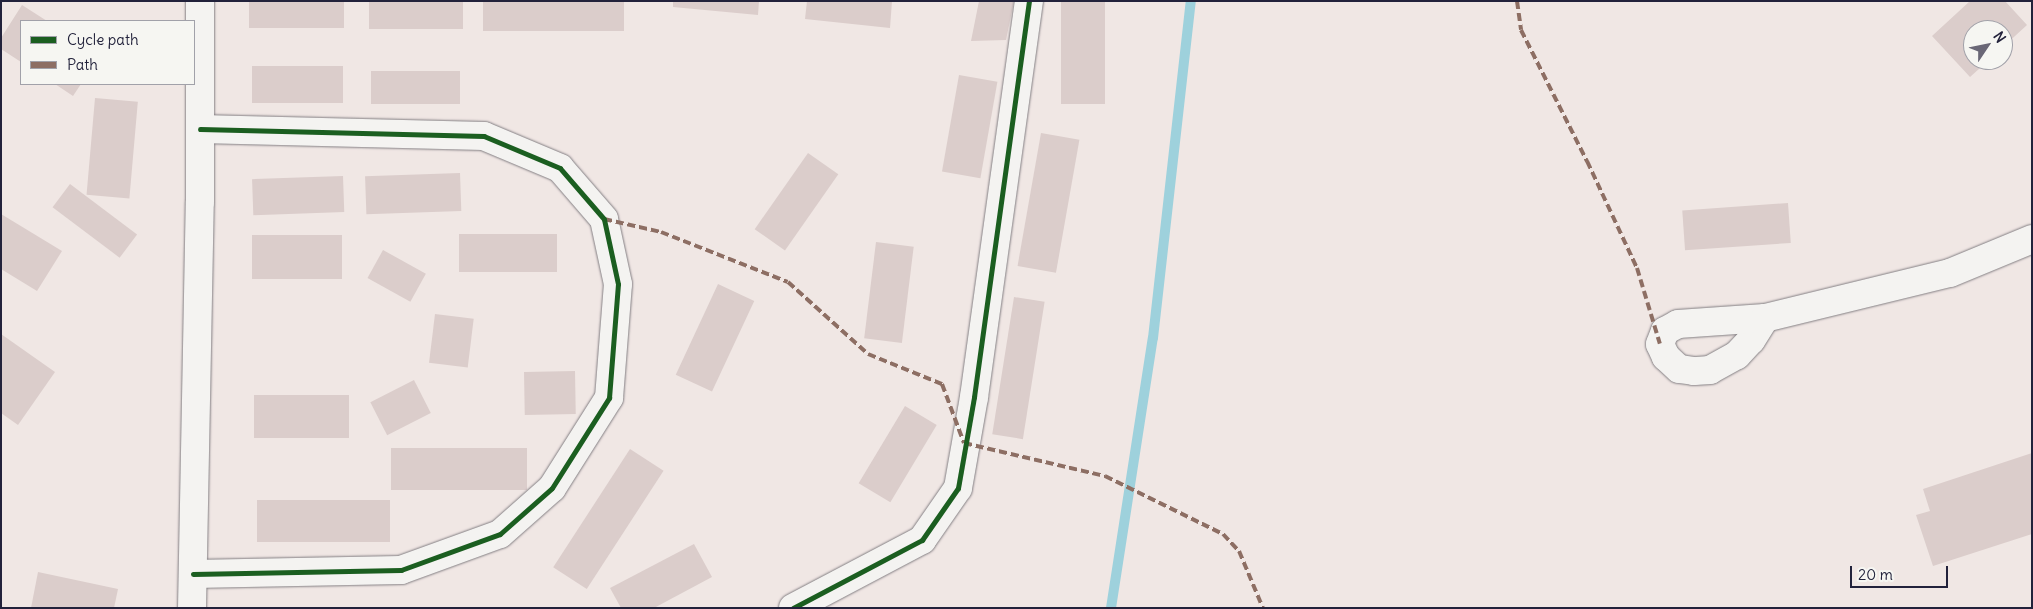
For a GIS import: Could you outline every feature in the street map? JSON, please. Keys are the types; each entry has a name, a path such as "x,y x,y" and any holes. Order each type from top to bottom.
{"street":[{"path":"192,608 200,129 200,1"},
{"path":"793,608 922,540 958,488 974,397 1029,1"},
{"path":"193,574 401,570 500,534 552,488 609,398 618,284 604,219 560,168 484,136 200,129"},
{"path":"1765,318 1950,273 2032,239"}],"building":[{"path":"249,1 344,1 344,28 249,28"},
{"path":"369,1 463,1 463,29 369,29"},
{"path":"483,1 624,1 624,31 483,31"},
{"path":"673,1 759,1 758,15 673,7"},
{"path":"807,1 892,1 890,28 805,19"},
{"path":"979,1 1014,1 1006,40 971,41"},
{"path":"1061,1 1105,1 1105,104 1061,104"},
{"path":"1970,1 2005,1 2027,25 2013,38 2013,20 1963,20 1963,69 1932,36"},
{"path":"22,5 45,20 20,20 20,61 1,49 1,38"},
{"path":"252,66 343,66 343,103 252,103"},
{"path":"1964,70 1978,70 1970,77"},
{"path":"371,71 460,71 460,104 371,104"},
{"path":"959,75 997,82 980,178 942,172"},
{"path":"56,85 80,85 73,96"},
{"path":"95,98 138,102 129,198 87,195"},
{"path":"1041,133 1079,140 1056,273 1018,266"},
{"path":"808,153 838,174 785,250 755,229"},
{"path":"460,173 461,211 366,214 365,176"},
{"path":"343,176 344,212 253,215 252,179"},
{"path":"70,184 137,235 120,258 53,207"},
{"path":"1788,203 1791,243 1685,250 1682,210"},
{"path":"1,214 62,251 37,291 1,269"},
{"path":"459,234 557,234 557,272 459,272"},
{"path":"252,235 342,235 342,279 252,279"},
{"path":"876,242 914,247 902,343 864,338"},
{"path":"383,250 426,274 410,302 367,278"},
{"path":"718,284 754,301 712,392 676,375"},
{"path":"1014,297 1045,302 1023,439 992,434"},
{"path":"435,314 474,319 468,367 429,363"},
{"path":"1,334 55,372 18,425 1,413"},
{"path":"575,371 576,414 525,415 524,372"},
{"path":"414,380 431,413 387,435 370,402"},
{"path":"254,395 349,395 349,438 254,438"},
{"path":"905,406 937,425 890,502 859,483"},
{"path":"391,448 527,448 527,490 391,490"},
{"path":"630,449 664,471 587,589 553,567"},
{"path":"2032,453 2032,534 1933,566 1916,515 1930,511 1923,489"},
{"path":"257,500 390,500 390,542 257,542"},
{"path":"694,544 712,577 654,608 621,608 610,588"},
{"path":"38,572 118,589 114,608 31,608"}],"waterway":[{"path":"1111,608 1153,338 1191,1"}],"marked path":[{"path":"1517,1 1521,30 1587,161 1637,268 1660,344"},
{"path":"604,219 661,232 788,282 868,354 942,384 964,443 1105,476 1223,534 1239,551 1263,608"}],"cycle path":[{"path":"793,608 922,540 958,488 974,397 1029,1"},
{"path":"193,574 401,570 500,534 552,488 609,398 618,284 604,219 560,168 484,136 200,129"}]}
